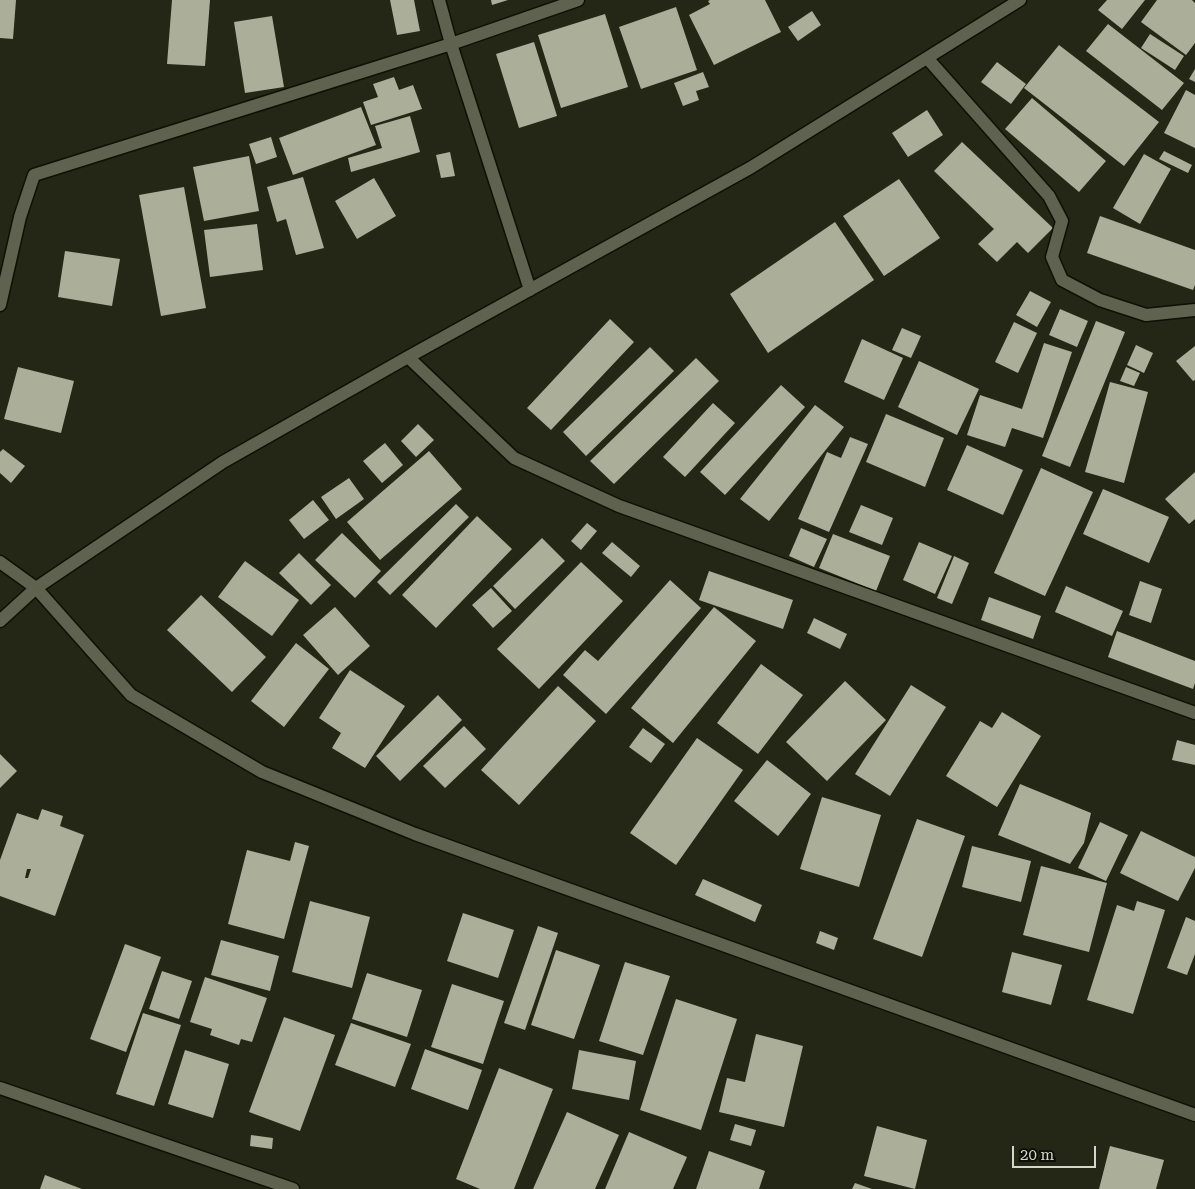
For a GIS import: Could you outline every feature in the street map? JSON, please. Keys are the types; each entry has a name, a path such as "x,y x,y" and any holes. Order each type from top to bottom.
{"street":[{"path":"439,0 450,44 530,290"},
{"path":"0,304 20,217 34,175 450,44 578,0"},
{"path":"0,621 36,588 223,462 750,168 1020,0"},
{"path":"928,59 1050,196 1062,221 1052,257 1062,280 1100,300 1146,315 1195,310"},
{"path":"408,358 514,458 611,502 1195,713"},
{"path":"0,562 36,588 131,695 262,772 415,834 1195,1115"},
{"path":"0,1088 294,1189"}],"building":[{"path":"0,0 16,0 13,39 0,38"},
{"path":"172,0 210,0 205,66 167,64"},
{"path":"390,0 414,0 420,31 397,35"},
{"path":"491,0 508,0 492,5"},
{"path":"765,0 781,32 714,65 689,15 710,4 708,1"},
{"path":"1107,0 1145,0 1122,29 1098,10"},
{"path":"1157,0 1192,0 1195,3 1195,43 1186,55 1141,22"},
{"path":"676,7 697,70 641,89 619,27"},
{"path":"812,11 821,25 798,41 788,27"},
{"path":"605,14 628,87 561,108 538,35"},
{"path":"272,16 284,87 245,93 234,22"},
{"path":"1108,24 1184,83 1162,110 1086,51"},
{"path":"1150,34 1184,56 1175,70 1141,48"},
{"path":"534,42 557,116 519,128 496,54"},
{"path":"1059,45 1159,122 1124,166 1024,88"},
{"path":"997,62 1026,84 1011,104 981,82"},
{"path":"1195,69 1195,82 1189,79"},
{"path":"703,72 709,87 696,91 699,100 683,106 674,83"},
{"path":"394,77 399,90 413,85 422,109 371,125 363,102 378,97 373,84"},
{"path":"1186,90 1195,95 1195,148 1164,133"},
{"path":"1032,98 1106,161 1079,192 1005,129"},
{"path":"361,107 376,145 293,175 279,138"},
{"path":"927,110 943,135 908,157 892,133"},
{"path":"410,116 420,152 351,172 348,158 382,148 375,126"},
{"path":"271,137 277,157 256,164 249,144"},
{"path":"962,142 1053,228 1028,253 1017,242 997,262 978,244 994,229 934,171"},
{"path":"1164,151 1192,165 1188,173 1159,159"},
{"path":"450,152 455,176 441,178 436,155"},
{"path":"1144,154 1171,169 1140,224 1113,208"},
{"path":"249,156 259,211 204,221 193,167"},
{"path":"303,177 324,248 296,255 286,219 277,222 267,187"},
{"path":"374,178 396,216 357,239 335,201"},
{"path":"899,179 940,238 884,276 843,216"},
{"path":"184,187 206,308 161,316 139,195"},
{"path":"1100,216 1195,250 1195,285 1193,290 1087,253"},
{"path":"835,222 874,280 768,353 730,294"},
{"path":"257,224 263,270 210,277 204,230"},
{"path":"65,251 120,259 112,306 58,297"},
{"path":"1030,291 1051,302 1037,327 1016,315"},
{"path":"1060,309 1088,321 1077,347 1049,335"},
{"path":"610,319 634,342 551,430 527,408"},
{"path":"1096,321 1125,332 1070,467 1042,456"},
{"path":"1014,322 1037,333 1018,373 995,362"},
{"path":"902,328 921,336 911,358 892,350"},
{"path":"862,339 903,358 884,400 844,382"},
{"path":"1044,343 1072,352 1043,438 1012,428 1005,447 967,435 980,395 1022,409"},
{"path":"1136,345 1153,353 1144,373 1127,365"},
{"path":"1195,346 1195,380 1193,381 1176,361"},
{"path":"650,347 674,371 586,456 563,432"},
{"path":"696,358 719,381 614,484 590,461"},
{"path":"919,361 979,389 957,435 898,407"},
{"path":"18,367 74,381 61,433 4,419"},
{"path":"1126,367 1140,373 1134,386 1120,381"},
{"path":"1110,382 1148,392 1124,483 1085,472"},
{"path":"781,385 805,407 725,495 700,472"},
{"path":"713,403 735,423 685,477 663,457"},
{"path":"815,405 844,427 769,521 740,499"},
{"path":"886,414 944,438 925,487 866,462"},
{"path":"418,424 434,440 416,457 401,441"},
{"path":"850,437 868,444 829,532 798,519 827,452 841,458"},
{"path":"385,443 403,465 382,483 363,461"},
{"path":"967,445 1023,470 1003,515 947,490"},
{"path":"3,449 25,466 11,483 0,473 0,452"},
{"path":"429,451 462,489 380,560 347,522"},
{"path":"1041,468 1093,492 1045,596 994,573"},
{"path":"1195,472 1195,519 1189,524 1165,499"},
{"path":"349,478 364,499 336,519 321,497"},
{"path":"1103,489 1169,517 1149,563 1083,534"},
{"path":"313,500 329,520 304,539 289,520"},
{"path":"456,504 469,517 390,595 377,582"},
{"path":"861,505 893,518 882,545 849,532"},
{"path":"477,516 512,549 436,628 402,595"},
{"path":"587,523 597,531 581,550 571,541"},
{"path":"801,528 827,539 814,567 789,556"},
{"path":"342,533 381,571 355,598 315,560"},
{"path":"833,534 890,556 876,591 819,568"},
{"path":"542,538 565,561 515,609 493,586"},
{"path":"612,542 640,566 631,577 602,553"},
{"path":"919,542 952,556 935,594 903,580"},
{"path":"299,553 331,585 311,605 279,573"},
{"path":"954,556 969,563 952,604 937,598"},
{"path":"245,561 299,600 272,636 218,597"},
{"path":"581,562 623,601 539,689 497,649"},
{"path":"709,571 793,600 783,629 699,600"},
{"path":"670,580 701,608 606,714 563,675 585,650 598,661"},
{"path":"1140,581 1162,589 1151,623 1129,615"},
{"path":"1066,586 1123,611 1112,636 1055,612"},
{"path":"491,588 512,611 493,628 472,605"},
{"path":"201,595 266,657 232,692 167,630"},
{"path":"989,597 1041,616 1033,639 981,620"},
{"path":"335,607 370,646 338,675 303,635"},
{"path":"714,607 756,641 673,743 631,708"},
{"path":"814,618 847,634 840,649 807,633"},
{"path":"1117,631 1195,661 1195,683 1193,689 1108,657"},
{"path":"296,643 329,669 284,727 251,701"},
{"path":"761,664 803,695 758,754 717,723"},
{"path":"350,670 405,706 365,768 332,748 341,733 319,718"},
{"path":"845,681 886,720 827,781 786,742"},
{"path":"911,685 946,707 890,796 855,774"},
{"path":"558,686 596,721 519,805 481,770"},
{"path":"438,695 462,720 400,781 376,756"},
{"path":"1002,712 1041,736 997,807 946,776 980,721 992,728"},
{"path":"464,726 486,749 445,788 423,766"},
{"path":"643,728 665,744 651,763 629,747"},
{"path":"697,738 743,770 676,865 630,833"},
{"path":"1177,740 1195,745 1195,765 1172,760"},
{"path":"0,754 17,771 0,788"},
{"path":"767,760 811,794 778,836 734,801"},
{"path":"1020,784 1091,813 1084,843 1070,864 998,835"},
{"path":"822,797 881,815 859,887 800,869"},
{"path":"42,809 63,816 60,826 84,835 55,916 0,896 0,860 17,813 38,820","holes":["27,869 31,869 28,878 25,878"]},
{"path":"917,819 965,836 922,957 873,939"},
{"path":"1100,822 1128,835 1106,881 1078,868"},
{"path":"1141,831 1195,857 1195,868 1178,901 1120,873"},
{"path":"295,842 309,846 284,939 228,924 247,850 290,861"},
{"path":"972,846 1031,861 1021,902 962,887"},
{"path":"1041,866 1107,883 1089,952 1023,935"},
{"path":"703,879 762,905 755,922 695,895"},
{"path":"310,901 370,917 352,988 292,972"},
{"path":"1137,901 1165,910 1133,1014 1087,1000 1117,905 1134,911"},
{"path":"463,913 514,930 498,978 447,961"},
{"path":"1186,917 1195,921 1195,954 1187,975 1167,968"},
{"path":"538,926 558,933 525,1030 504,1023"},
{"path":"820,931 838,938 834,950 816,943"},
{"path":"221,940 279,956 270,991 211,975"},
{"path":"125,944 161,957 126,1052 90,1039"},
{"path":"556,950 600,965 574,1039 531,1025"},
{"path":"1012,952 1062,965 1051,1005 1002,992"},
{"path":"625,962 670,976 643,1055 599,1041"},
{"path":"162,971 192,981 179,1019 149,1009"},
{"path":"367,973 422,990 407,1037 352,1019"},
{"path":"205,977 267,998 252,1042 241,1039 239,1045 210,1035 212,1029 190,1022"},
{"path":"452,984 504,1001 483,1064 431,1047"},
{"path":"676,999 737,1019 701,1130 640,1110"},
{"path":"143,1013 181,1025 154,1106 116,1094"},
{"path":"284,1017 335,1035 300,1131 249,1112"},
{"path":"351,1023 411,1044 395,1087 335,1065"},
{"path":"756,1034 803,1046 784,1127 719,1112 727,1078 745,1082"},
{"path":"425,1049 482,1070 468,1110 411,1089"},
{"path":"185,1050 229,1064 213,1118 168,1104"},
{"path":"579,1050 636,1061 629,1100 572,1089"},
{"path":"499,1068 553,1089 514,1189 480,1189 456,1179"},
{"path":"567,1112 619,1135 595,1189 533,1189"},
{"path":"735,1124 756,1130 751,1146 730,1140"},
{"path":"877,1126 927,1140 915,1189 864,1176"},
{"path":"629,1132 687,1157 673,1189 605,1189"},
{"path":"251,1135 273,1138 272,1149 250,1146"},
{"path":"1110,1146 1164,1160 1156,1189 1099,1189"},
{"path":"709,1151 765,1171 759,1189 696,1189"},
{"path":"45,1175 82,1189 40,1189"},
{"path":"855,1183 872,1189 852,1189"}]}
